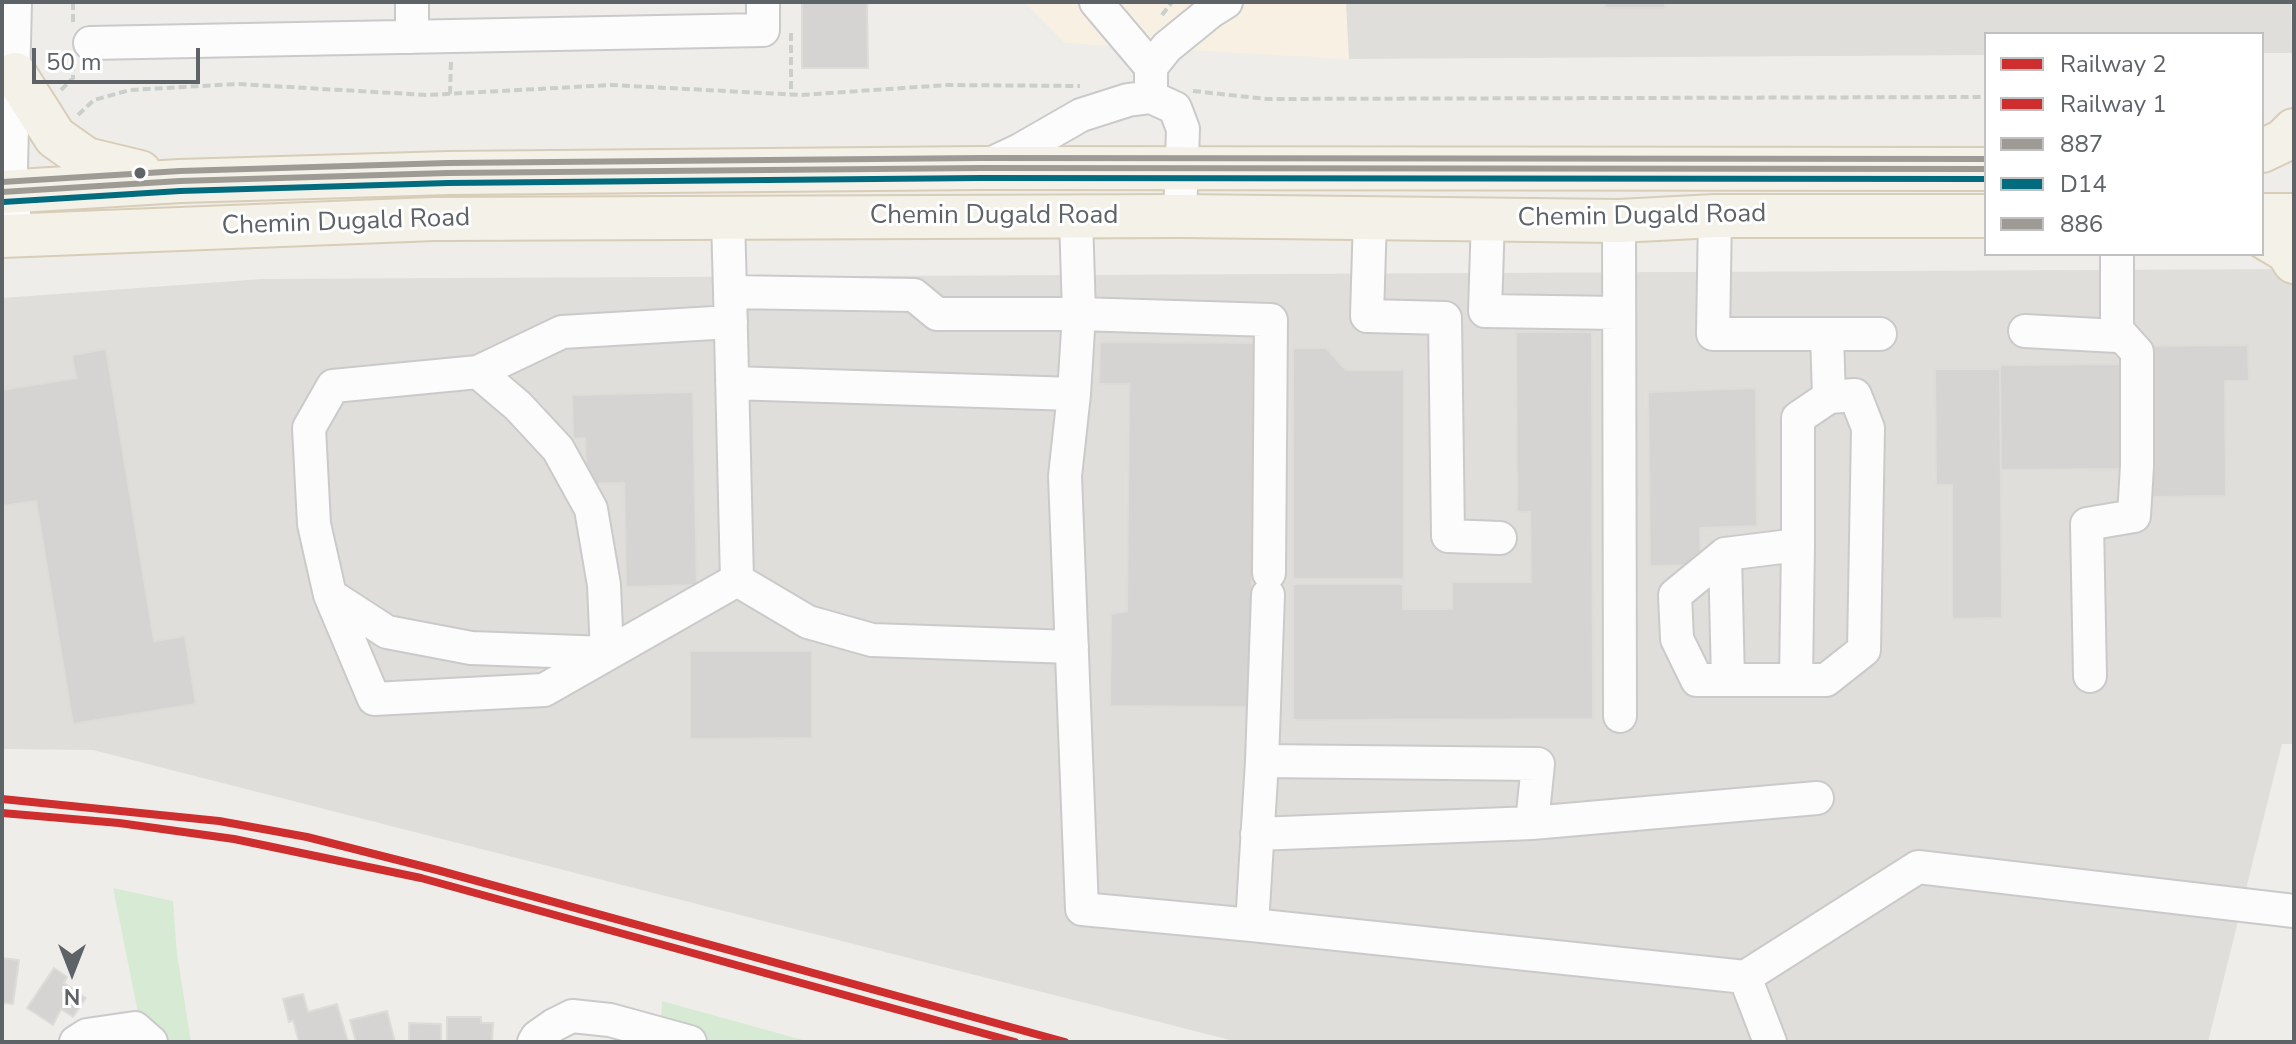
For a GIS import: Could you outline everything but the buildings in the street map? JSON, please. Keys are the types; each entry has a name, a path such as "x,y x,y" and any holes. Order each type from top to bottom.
{"main road":[{"path":"15,74 55,137 86,159 180,181"},
{"path":"2264,150 2283,141 2294,130"},
{"name":"Chemin Dugald Road","path":"7,192 180,181 448,173 981,168 1984,169"},
{"path":"2264,170 2294,170"},
{"path":"2264,215 2294,215"},
{"name":"Chemin Dugald Road","path":"9,236 434,219 1180,216 1619,221 1715,216 1984,216"},
{"path":"2264,237 2287,251 2294,262"}],"street":[{"path":"9,236 7,192 15,74 15,2"},
{"path":"412,2 412,37"},
{"path":"90,43 763,30 763,2"},
{"path":"1096,2 1151,83 1175,108 1183,129 1180,216"},
{"path":"981,168 1081,115 1128,100 1151,83 1167,47 1226,2"},
{"path":"1715,216 1713,334 1880,334"},
{"path":"1076,217 1079,314 1065,476 1082,909 1745,977 1918,867 2294,911"},
{"path":"1370,217 1367,316 1445,318 1485,311 1619,313"},
{"path":"728,218 737,580"},
{"path":"1485,311 1488,218"},
{"path":"1619,221 1620,716"},
{"path":"2025,331 2117,336 2117,256"},
{"path":"737,580 544,690 374,699 330,595 314,524 309,428 333,386 478,372 562,332 730,307 914,295 937,314 1079,314 1271,320 1269,584 1252,925"},
{"path":"1445,318 1448,536 1500,538"},
{"path":"2090,676 2087,524 2134,516 2137,352 2117,330"},
{"path":"1827,334 1829,397"},
{"path":"478,372 518,406 558,449 591,509 604,585 607,653"},
{"path":"732,383 1074,394"},
{"path":"1796,680 1798,545 1798,418 1829,397 1855,395 1868,428 1864,650 1826,680 1796,680 1728,680 1697,680 1677,639 1675,595 1725,554 1798,545"},
{"path":"1725,554 1728,680"},
{"path":"737,580 808,622 872,640 1072,647"},
{"path":"330,595 387,632 471,648 607,653"},
{"path":"1262,761 1538,764 1532,823"},
{"path":"1257,834 1532,823 1817,798"},
{"path":"1745,977 1770,1042"},
{"path":"534,1042 554,1025 572,1016 610,1020 690,1042"},
{"path":"76,1042 87,1035 135,1028 151,1042"}],"path":[{"path":"791,33 791,94"},
{"path":"1151,83 1267,99 1984,97"},
{"path":"73,120 94,100 130,90 237,84 427,95 611,85 791,94 947,85 1081,86"}],"shaded area":[{"path":"1024,2 1346,2 1349,59 1065,43"},
{"path":"1346,2 2291,2 2292,53 2264,53 2264,32 1984,32 1984,55 1349,59"},
{"path":"2294,269 2294,744 2282,744 2208,1042 1238,1042 93,750 2,749 2,298 262,279"}],"green space":[{"path":"113,888 173,901 177,954 191,1042 163,1042 139,1018"},
{"path":"662,1001 810,1042 660,1042"}],"rail line":[{"name":"2","path":"2,799 219,821 307,837 1065,1042"},
{"name":"1","path":"2,813 119,823 234,839 421,878 1015,1042"}],"transit line":[{"name":"886","path":"2,182 180,171 448,163 981,158 1984,159"},
{"name":"887","path":"2,192 180,181 448,173 981,168 1984,169"},
{"name":"D14","path":"3,202 180,191 448,183 981,178 1984,179"}]}
